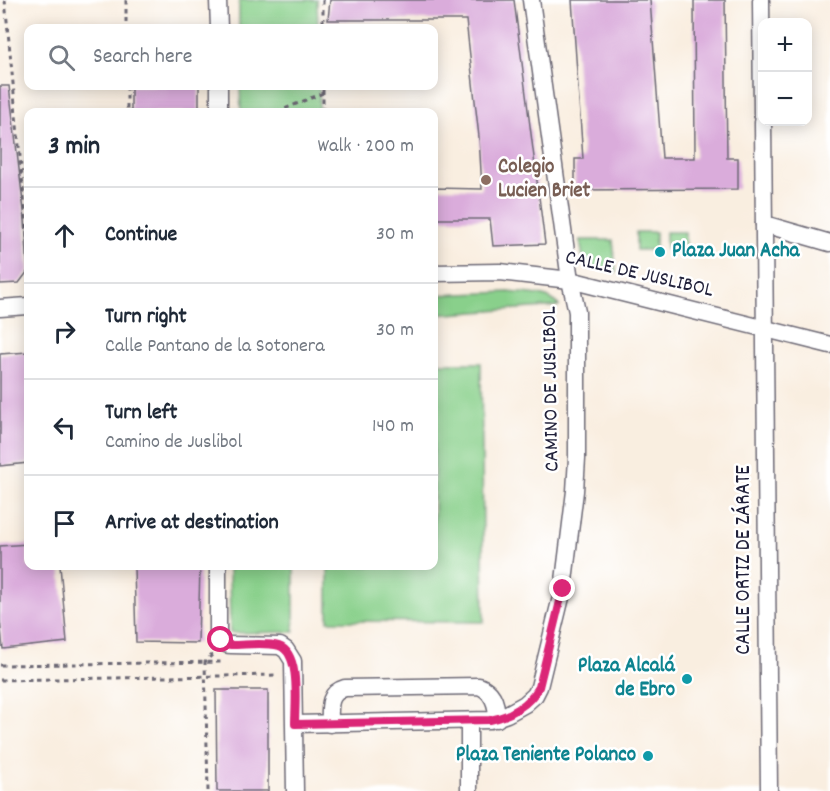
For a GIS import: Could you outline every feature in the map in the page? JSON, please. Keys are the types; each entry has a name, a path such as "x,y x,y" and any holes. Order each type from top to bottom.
{"street":[{"path":"219,0 219,24"},
{"name":"CAMINO DE JUSLIBOL","path":"295,724 497,719 525,704 535,695 539,687 563,589 575,491 577,312 570,280 531,0"},
{"path":"761,0 762,72"},
{"path":"219,90 219,108"},
{"name":"CALLE ORTIZ DE ZÁRATE","path":"763,126 769,791"},
{"path":"764,224 830,243"},
{"name":"CALLE DE JUSLIBOL","path":"438,273 500,272 570,280 830,345"},
{"path":"0,308 24,306"},
{"path":"218,570 218,632 224,644 280,646 286,650 293,661 295,791"},
{"path":"330,724 331,699 337,691 345,688 479,686 489,691 493,698 497,719"},
{"path":"468,721 469,791"}],"path":[{"path":"5,0 24,198"},
{"path":"126,0 126,24"},
{"path":"322,0 323,24"},
{"path":"127,90 127,108"},
{"path":"287,108 323,93 323,108"},
{"path":"208,791 205,662 224,644"},
{"path":"0,664 227,662"},
{"path":"0,680 294,675"}],"green space":[{"path":"239,0 317,0 318,24 239,24"},
{"path":"240,90 319,90 319,108 241,108"},
{"path":"636,232 655,232 655,250 636,250"},
{"path":"666,232 685,232 685,250 666,250"},
{"path":"580,240 613,240 616,272 584,265"},
{"path":"509,292 543,296 555,301 559,306 438,315 438,295"},
{"path":"438,363 481,363 484,622 328,621 328,570 438,570"},
{"path":"229,570 294,570 294,632 230,633"}],"building":[{"path":"330,0 514,0 545,244 493,246 490,219 438,219 438,188 482,189 479,137 466,20 328,20"},
{"path":"572,0 650,0 662,158 695,158 694,0 725,0 727,158 738,158 738,189 575,190 575,159 583,159"},
{"path":"0,86 9,86 24,211 24,276 19,283 0,284"},
{"path":"131,90 199,90 199,108 131,108"},
{"path":"24,352 24,463 0,466 0,354"},
{"path":"24,544 24,570 60,570 67,642 3,649 0,620 0,546"},
{"path":"134,570 200,570 198,643 136,642"},
{"path":"216,690 268,690 268,791 217,791"}],"place":[{"name":"Colegio Lucien Briet","path":"486,180"},
{"name":"Plaza Juan Acha","path":"660,252"},
{"name":"Plaza Alcalá de Ebro","path":"687,679"},
{"name":"Plaza Teniente Polanco","path":"648,756"}],"route":[{"path":"221,640 228,645 280,646 290,654 294,667 295,724 485,721 497,719 516,710 535,695 543,676 563,589"}]}
